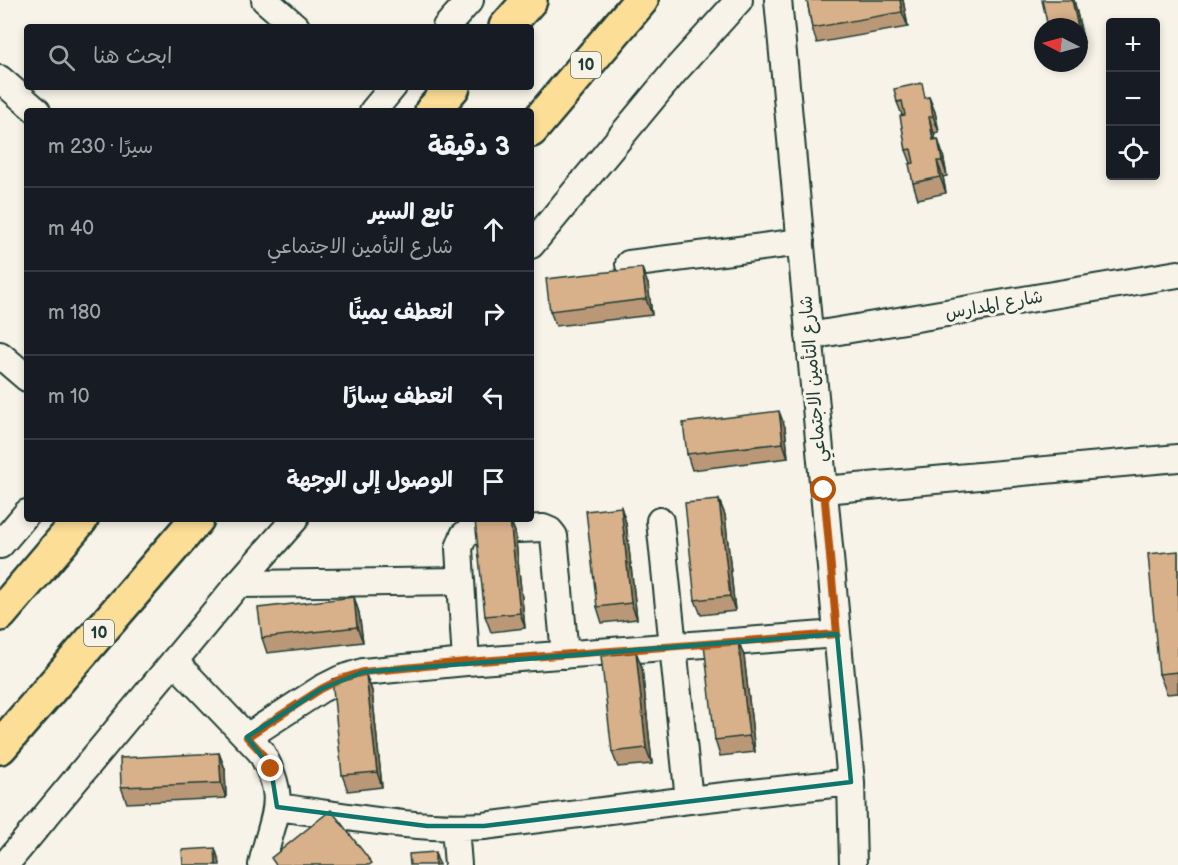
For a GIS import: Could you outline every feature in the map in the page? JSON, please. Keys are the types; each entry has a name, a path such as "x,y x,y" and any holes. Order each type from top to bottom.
{"main road":[{"path":"509,24 530,0"},
{"name":"10","path":"534,126 641,0"},
{"path":"0,614 78,522"},
{"name":"10","path":"0,747 194,522"}],"street":[{"path":"265,0 293,24"},
{"path":"449,24 470,0"},
{"path":"534,240 675,71 739,0"},
{"name":"شارع التأمين الاجتماعي","path":"778,0 851,782 853,865"},
{"path":"0,79 34,108"},
{"path":"629,264 801,242"},
{"name":"شارع المدارس","path":"809,336 1178,274"},
{"path":"0,355 24,375"},
{"path":"824,490 1178,458"},
{"path":"0,545 24,517"},
{"path":"660,521 689,800"},
{"path":"4,865 292,522"},
{"path":"466,662 460,541 470,531 543,528 554,536 566,655"},
{"path":"238,584 461,581"},
{"path":"247,737 321,689 363,672 837,634"},
{"path":"174,661 261,752 271,769 276,788 277,807 262,865"},
{"path":"277,807 399,824 483,826 851,782"},
{"path":"455,827 458,865"}],"highlighted area":[{"path":"837,634 851,782 484,826 427,826 277,807 271,769 247,737 321,689 363,672"}],"building":[{"path":"807,0 900,0 902,12 812,28"},
{"path":"1042,0 1072,0 1076,18 1046,18"},
{"path":"922,83 925,98 929,97 933,116 929,117 933,140 938,139 942,161 937,161 940,177 913,183 909,164 914,163 911,149 906,150 900,116 905,115 902,101 897,102 894,89"},
{"path":"642,268 646,299 550,311 546,279"},
{"path":"779,411 783,443 687,454 683,423"},
{"path":"719,500 730,596 695,600 685,503"},
{"path":"621,507 631,603 597,607 586,511"},
{"path":"475,522 510,522 520,613 485,616"},
{"path":"1178,551 1178,672 1159,674 1148,554"},
{"path":"354,597 357,627 262,638 258,608"},
{"path":"738,640 749,736 715,740 704,644"},
{"path":"636,652 646,748 612,752 601,656"},
{"path":"366,675 377,772 342,775 332,679"},
{"path":"219,753 221,783 121,787 120,758"},
{"path":"331,810 372,863 369,865 276,865 271,858"},
{"path":"215,848 216,865 183,865 182,850"},
{"path":"435,852 435,865 410,865 409,854"}],"route":[{"path":"271,769 261,752 247,737 321,689 363,672 837,634 824,490"}]}
